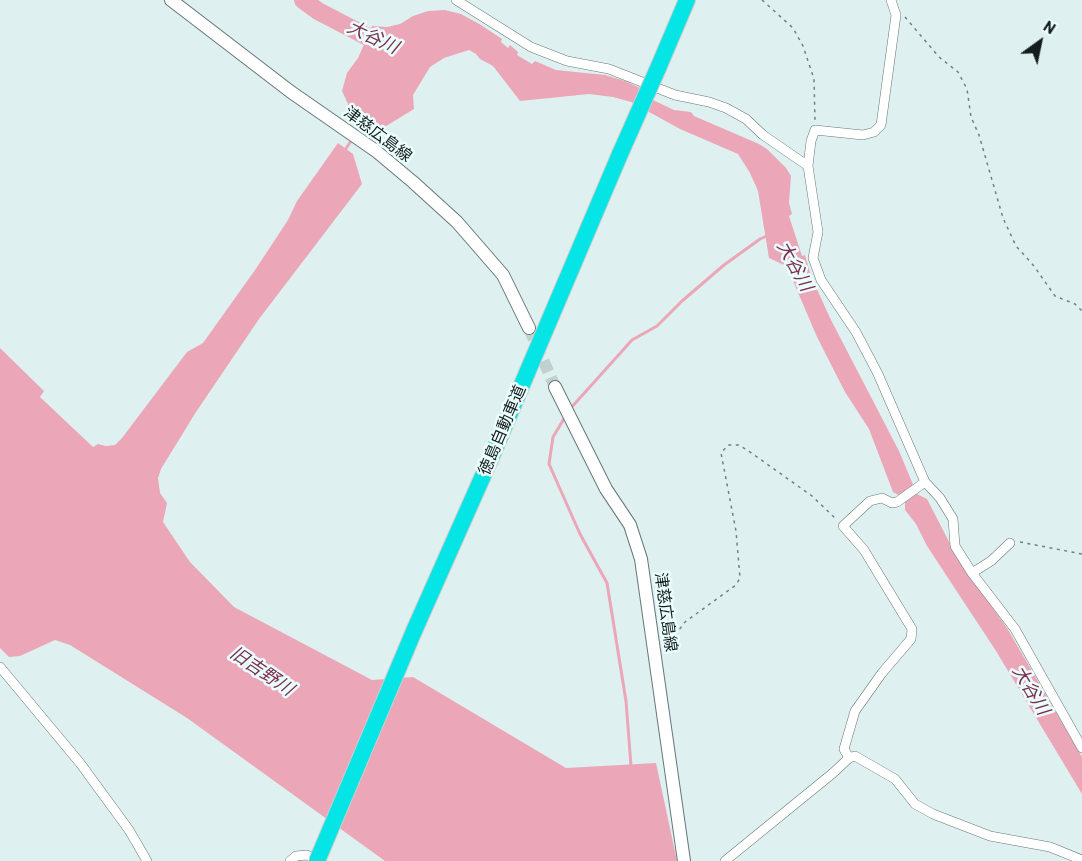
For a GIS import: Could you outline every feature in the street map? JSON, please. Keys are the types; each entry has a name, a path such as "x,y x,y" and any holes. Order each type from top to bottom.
{"highway":[{"name":"徳島自動車道","path":"317,861 687,0"}],"main road":[{"name":"津慈広島線","path":"171,0 291,92 376,151 457,222 503,275 529,328"},
{"name":"津慈広島線","path":"555,387 606,489 630,525 641,559 684,861"}],"street":[{"path":"456,0 531,47 567,61 609,69 675,95 726,108 746,119 763,135 808,166"},
{"path":"891,0 896,15 881,125 874,132 863,135 815,130 811,141 808,166 818,232 813,258 821,280 856,332 878,374 921,485 940,498 953,519 955,546 1014,629 1082,748"},
{"path":"849,758 844,749 855,711 882,673 911,639 912,629 864,550 843,526 870,501 882,498 892,503 897,502 921,485"},
{"path":"972,573 991,561 1010,543"},
{"path":"1,669 80,763 129,830 147,861"},
{"path":"725,861 849,758 855,756 895,779 915,804 933,814 990,836 1050,847 1067,858 1082,860"},
{"path":"290,861 296,856 307,855 317,861"}],"path":[{"path":"762,0 793,28 803,45 814,79 815,130"},
{"path":"896,15 905,16 939,57 958,72 967,88 971,117 979,135 1003,218 1016,246 1041,274 1055,296 1075,304 1082,311"},
{"path":"656,659 685,622 736,585 740,578 736,531 721,453 728,445 739,445 777,471 812,496 843,526"},
{"path":"1010,543 1034,544 1082,554"}],"water":[{"path":"445,10 461,14 481,25 502,39 501,42 508,48 510,45 518,52 517,55 532,64 535,61 556,70 605,75 625,81 640,88 638,92 674,110 691,112 694,116 759,144 786,168 791,176 789,203 792,214 789,216 802,256 805,255 811,276 830,318 899,451 917,494 927,499 959,561 1007,628 1082,757 1082,794 996,651 905,510 905,503 893,492 869,429 845,392 817,337 791,276 784,265 769,258 758,191 738,154 680,129 631,102 613,97 589,94 520,101 493,66 469,50 444,58 430,67 413,95 414,109 378,131 352,113 342,91 347,73 358,58 372,26 387,27 400,24 428,11"},
{"name":"旧吉野川","path":"338,143 353,154 362,184 259,319 196,412 161,469 158,478 160,493 167,503 163,522 190,562 234,607 372,680 413,677 566,768 656,763 677,861 385,861 187,718 70,645 55,640 20,656 9,657 0,648 0,348 44,391 40,397 93,447 98,444 115,445 187,352 203,343 255,270 288,220 297,201"}],"waterway":[{"name":"大谷川","path":"303,0 318,11 387,47"},
{"path":"357,133 366,118"},
{"path":"345,150 353,138"},
{"path":"570,409 632,340 657,326 724,265 769,235"},
{"path":"565,417 553,437 549,464 580,534 607,583 626,701 631,766"}],"tunnel":[{"path":"529,328 555,387"}]}
